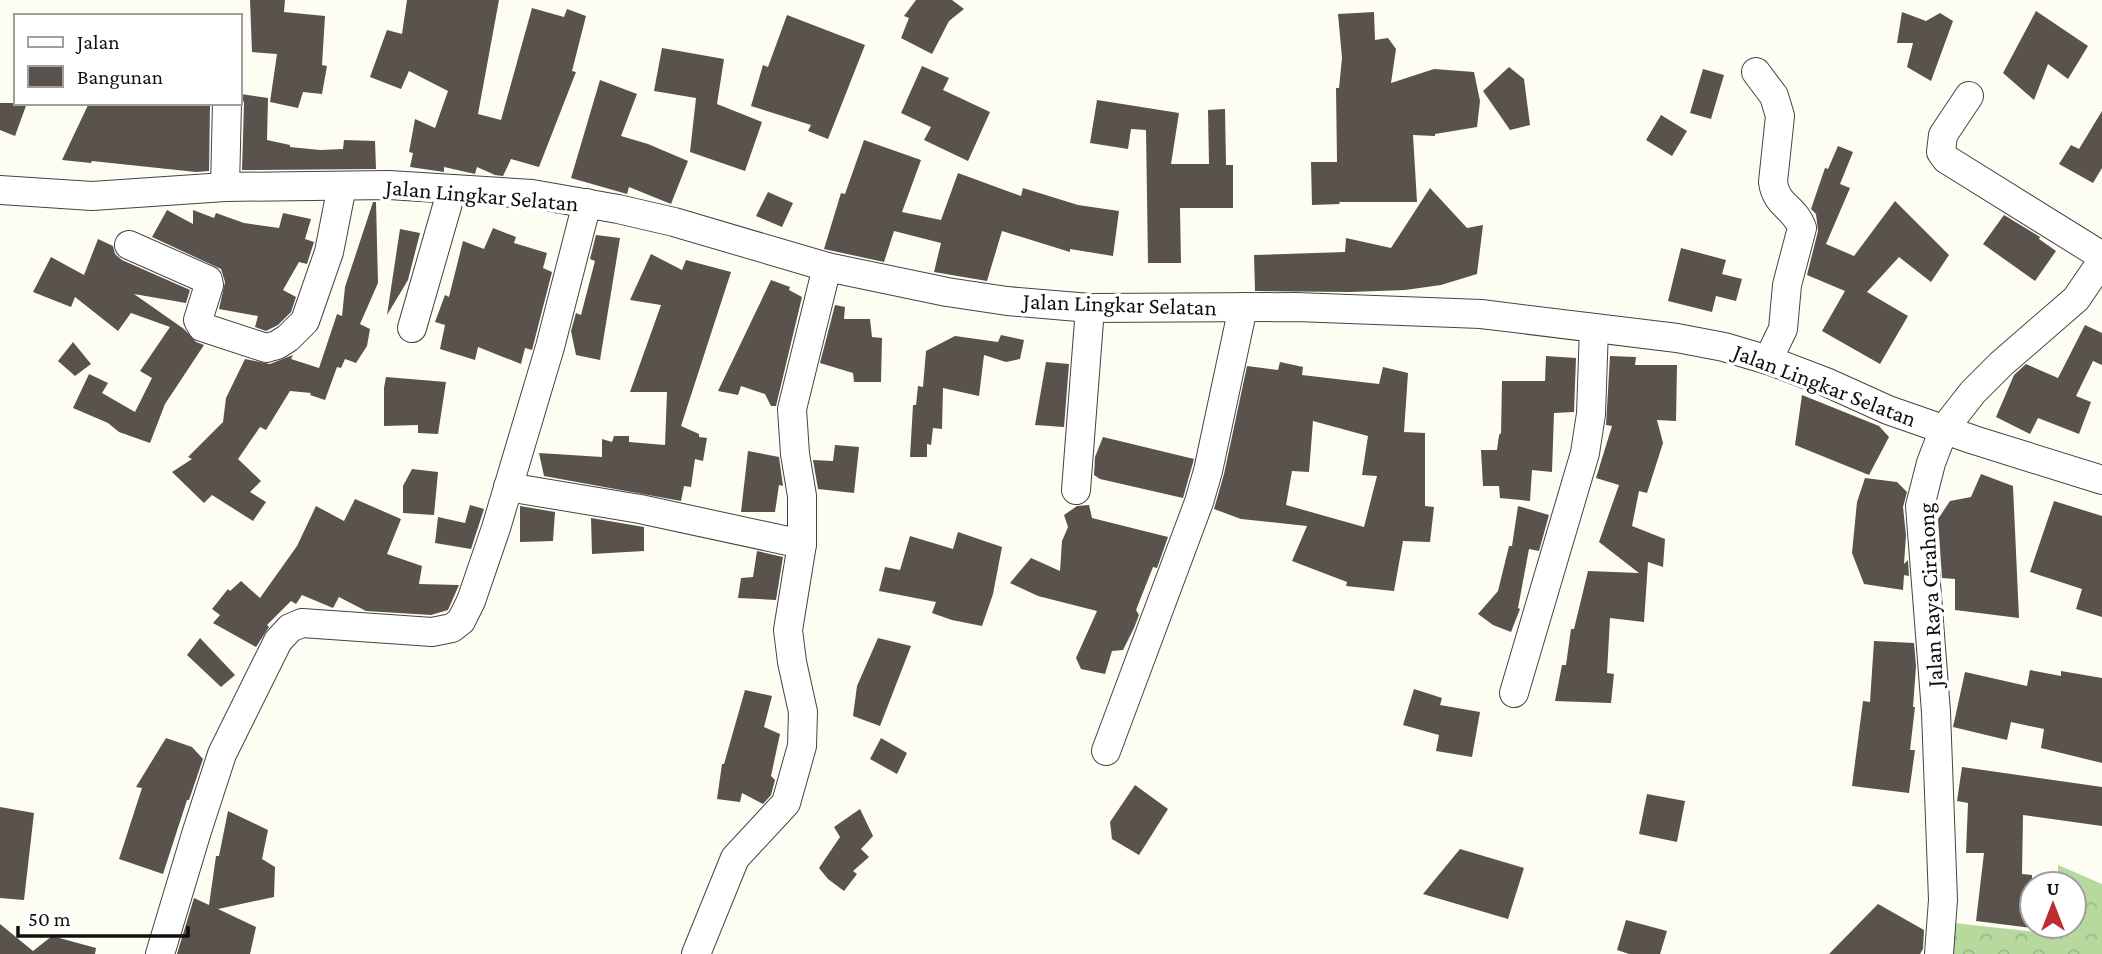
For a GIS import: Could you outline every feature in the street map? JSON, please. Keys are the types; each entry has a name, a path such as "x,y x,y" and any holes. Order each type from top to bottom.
{"street":[{"path":"1756,72 1774,96 1780,116 1774,189 1776,197 1796,215 1802,228 1787,285 1783,329 1769,360"},
{"path":"1969,96 1943,135 1941,152 1946,159 2102,258"},
{"path":"225,187 227,105"},
{"path":"129,245 208,280 198,324 210,331 266,348 277,345 305,321 329,252 342,186"},
{"name":"Jalan Lingkar Selatan","path":"0,190 92,196 225,187 342,186 532,194 674,222 827,267 947,292 1007,301 1090,308 1349,308 1482,314 1594,328 1724,347 1769,360 1888,410 2102,480"},
{"path":"412,328 452,189"},
{"path":"160,954 222,754 278,641 290,628 302,623 432,632 452,628 461,621 471,601 496,528 550,347 587,203"},
{"name":"Jalan Raya Cirahong","path":"1939,954 1943,900 1936,712 1920,506 1931,463 1944,429 1973,392 2001,364 2076,299 2102,258"},
{"path":"696,954 735,858 786,803 802,746 803,712 788,630 802,544 802,496 795,454 792,409 827,267"},
{"path":"1106,751 1199,502 1243,307"},
{"path":"1076,490 1090,308"},
{"path":"1514,693 1585,453 1591,414 1594,328"},
{"path":"508,487 640,509 684,521 802,544"}],"green space":[{"path":"2088,878 2102,884 2102,954 1951,954 1954,923 2018,930 2018,940 2088,940"}],"building":[{"path":"250,0 285,0 284,12 325,16 322,65 327,66 322,94 303,92 298,108 270,102 277,54 252,52"},
{"path":"407,0 499,0 478,114 501,120 532,8 564,17 567,9 586,16 572,71 576,72 539,167 511,159 503,176 477,167 475,174 444,167 444,172 410,167 413,153 409,152 415,119 435,128 448,91 409,71 401,89 370,77 387,30 402,34"},
{"path":"916,0 952,0 964,9 949,21 932,54 901,38 909,18 904,16"},
{"path":"2036,11 2088,46 2068,79 2048,64 2034,100 2003,73"},
{"path":"1374,12 1375,40 1388,38 1396,49 1391,83 1434,69 1474,72 1480,101 1477,127 1435,136 1413,135 1417,202 1339,202 1340,204 1312,205 1311,162 1337,162 1336,88 1339,88 1342,58 1338,14"},
{"path":"1902,12 1926,21 1940,13 1953,21 1931,81 1907,67 1913,43 1897,43"},
{"path":"787,15 865,45 828,139 808,131 811,125 751,106 763,65 768,67"},
{"path":"662,48 724,59 717,104 762,122 745,171 690,152 696,98 654,91"},
{"path":"922,66 949,78 943,90 990,112 968,161 924,140 931,127 901,113"},
{"path":"1509,67 1524,79 1530,125 1510,130 1483,91"},
{"path":"1703,69 1724,75 1711,119 1690,113"},
{"path":"600,80 637,94 621,136 688,161 671,204 629,187 627,194 571,178"},
{"path":"242,94 268,98 267,140 290,147 343,149 344,140 375,141 376,169 242,170"},
{"path":"1097,100 1179,113 1171,164 1209,164 1208,110 1225,109 1226,165 1233,165 1233,208 1180,208 1181,263 1148,263 1146,130 1131,129 1128,149 1090,143"},
{"path":"0,103 26,105 15,136 0,130"},
{"path":"88,105 210,106 209,171 62,160"},
{"path":"2102,111 2102,168 2093,183 2059,164 2071,145 2079,149"},
{"path":"1661,115 1687,131 1672,156 1646,140"},
{"path":"864,140 921,160 902,212 941,220 958,173 1021,196 1023,188 1078,205 1119,211 1113,256 1070,249 1070,252 1002,231 987,281 934,272 941,243 894,231 884,262 824,249 841,193 845,194"},
{"path":"1838,146 1853,152 1840,184 1850,188 1826,244 1854,256 1895,201 1949,255 1931,282 1899,257 1867,292 1908,316 1880,364 1822,331 1845,291 1807,275 1818,231 1816,214 1811,209 1825,168 1828,169"},
{"path":"1430,188 1467,228 1483,225 1477,274 1441,285 1405,290 1255,291 1254,255 1345,252 1346,238 1391,248"},
{"path":"768,192 793,203 782,227 756,216"},
{"path":"373,202 376,202 378,283 360,324 370,329 367,346 356,363 345,359 341,368 337,367 325,400 310,395 311,393 290,391 266,430 260,427 238,459 261,481 250,492 266,502 253,521 212,495 204,503 172,472 192,459 188,457 223,422 226,398 245,359 270,364 293,355 291,359 319,368 337,314 342,316 345,287"},
{"path":"167,210 193,224 193,210 214,218 216,213 244,223 279,228 283,213 311,219 305,239 314,242 307,264 299,262 283,290 296,297 291,312 278,325 266,331 255,327 258,316 219,309 225,282 221,269 152,237"},
{"path":"2004,215 2040,237 2039,239 2056,251 2035,281 1983,244"},
{"path":"493,228 516,237 514,243 547,253 543,268 552,272 532,350 525,348 521,364 478,347 475,360 440,349 445,325 435,322 445,295 449,297 463,241 484,249"},
{"path":"400,229 420,233 408,280 387,315"},
{"path":"596,235 620,238 600,360 576,355 571,331 576,313 581,315 595,261 590,259"},
{"path":"98,239 113,246 115,254 122,260 190,290 186,303 134,294 184,329 196,342 204,345 165,404 150,443 119,432 108,423 73,408 89,374 108,383 102,393 135,412 152,378 140,371 170,327 131,313 118,331 75,297 71,307 33,292 51,257 84,275"},
{"path":"1681,248 1726,260 1722,274 1742,279 1736,301 1716,296 1712,312 1668,301"},
{"path":"651,254 682,270 686,260 731,272 681,426 699,434 699,437 707,438 703,461 695,459 691,487 684,486 681,501 544,476 539,453 602,457 602,439 612,442 614,436 629,436 629,442 665,445 667,392 630,392 661,305 630,300"},
{"path":"771,280 790,287 789,290 802,297 776,406 771,406 765,394 741,386 738,395 718,391"},
{"path":"835,305 845,307 844,319 870,319 872,337 882,338 881,382 854,382 853,373 820,363"},
{"path":"2085,325 2102,333 2102,365 2093,361 2076,396 2091,402 2079,434 2038,418 2030,434 1996,417 2014,375 2026,364 2058,378"},
{"path":"1001,335 1024,340 1020,359 1006,362 984,355 979,396 943,388 942,429 933,428 931,445 927,444 927,457 910,457 913,405 916,405 918,386 923,387 926,351 955,336 998,342"},
{"path":"73,342 91,364 75,376 58,361"},
{"path":"1546,356 1576,358 1574,412 1554,413 1552,472 1532,470 1530,501 1500,498 1499,486 1483,486 1481,450 1497,450 1501,433 1502,381 1545,381"},
{"path":"1610,356 1636,357 1635,365 1677,365 1676,421 1657,420 1663,443 1647,493 1639,491 1632,526 1665,539 1663,567 1648,562 1644,622 1610,618 1607,673 1614,674 1611,703 1555,701 1562,665 1566,665 1571,629 1574,629 1588,571 1639,573 1599,542 1619,485 1596,478 1612,426 1606,425"},
{"path":"1046,362 1069,364 1064,427 1035,425"},
{"path":"1280,362 1303,367 1302,375 1379,384 1383,367 1408,373 1404,432 1425,433 1425,506 1434,507 1430,542 1403,541 1394,591 1346,586 1347,582 1292,561 1307,526 1241,519 1214,509 1247,366 1278,370","holes":["1313,421 1368,436 1362,475 1377,476 1364,527 1286,505 1292,471 1309,472"]},
{"path":"386,377 446,382 438,434 418,433 418,425 384,426"},
{"path":"1802,395 1879,426 1889,437 1869,475 1795,445"},
{"path":"1103,437 1194,459 1183,498 1100,479 1094,475 1095,457"},
{"path":"835,445 859,447 854,493 818,489 813,460 833,461"},
{"path":"748,451 779,457 783,486 779,485 775,512 741,512"},
{"path":"412,469 438,472 434,515 403,513 403,486"},
{"path":"1981,474 2013,486 2019,618 1955,610 1955,579 1942,578 1938,519 1950,501 1971,497"},
{"path":"1865,478 1897,482 1907,492 1903,507 1906,535 1904,564 1908,560 1909,576 1904,575 1903,590 1864,584 1852,553 1857,502"},
{"path":"355,499 401,519 387,554 422,566 419,584 459,585 448,610 431,615 366,611 339,597 333,608 302,595 296,604 291,601 267,625 269,627 256,647 213,623 220,615 212,609 228,589 230,591 241,581 260,598 297,546 316,506 344,521"},
{"path":"2054,501 2102,516 2102,617 2076,609 2082,589 2030,572"},
{"path":"470,505 484,509 471,549 435,543 438,517 465,523"},
{"path":"1089,505 1092,518 1168,537 1157,568 1153,567 1136,610 1139,615 1134,628 1123,650 1112,651 1105,674 1081,669 1076,658 1097,611 1038,596 1010,583 1031,558 1060,571 1062,541 1068,527 1064,515 1077,506"},
{"path":"520,506 555,512 553,541 520,542"},
{"path":"1518,506 1549,515 1539,551 1529,549 1518,608 1520,609 1511,632 1493,625 1478,614 1498,591 1509,546 1512,546"},
{"path":"591,518 644,527 644,551 592,554"},
{"path":"958,532 1002,547 993,594 982,626 932,613 936,602 879,591 885,567 900,570 910,536 953,549"},
{"path":"757,551 783,557 776,600 738,598 741,578 753,577"},
{"path":"200,638 235,675 221,687 187,655"},
{"path":"878,638 911,646 880,726 853,716 857,686"},
{"path":"1874,641 1914,643 1915,707 1910,750 1915,750 1909,793 1852,786 1863,701 1870,702"},
{"path":"2030,670 2061,676 2061,671 2102,678 2102,763 2041,748 2044,729 2011,722 2007,740 1953,727 1965,672 2027,686"},
{"path":"1414,689 1442,698 1440,705 1480,712 1472,757 1436,751 1439,735 1403,725"},
{"path":"745,690 772,696 764,727 780,734 771,776 775,780 771,795 763,804 742,793 740,802 717,799 722,764"},
{"path":"166,738 192,747 203,759 163,874 119,859 142,788 136,787"},
{"path":"881,738 907,753 897,774 870,759"},
{"path":"1962,767 2102,787 2102,826 2023,815 2022,870 2018,870 2018,926 1976,921 1984,853 1966,853 1968,803 1957,801"},
{"path":"1135,785 1168,809 1139,855 1112,839 1110,822"},
{"path":"1647,794 1685,801 1677,842 1639,834"},
{"path":"0,807 34,813 24,900 0,898"},
{"path":"860,809 873,836 861,849 869,857 853,871 857,874 844,891 819,868 840,837 834,827"},
{"path":"228,811 268,830 262,859 275,867 274,897 218,909 256,927 250,954 177,954 194,898 209,905 216,856 219,856"},
{"path":"1460,849 1524,868 1508,919 1423,894"},
{"path":"1878,904 1924,930 1923,949 1920,954 1829,954"},
{"path":"1626,920 1667,931 1660,954 1629,954 1617,950"},
{"path":"0,924 33,951 52,936 96,948 95,954 0,954"}]}
